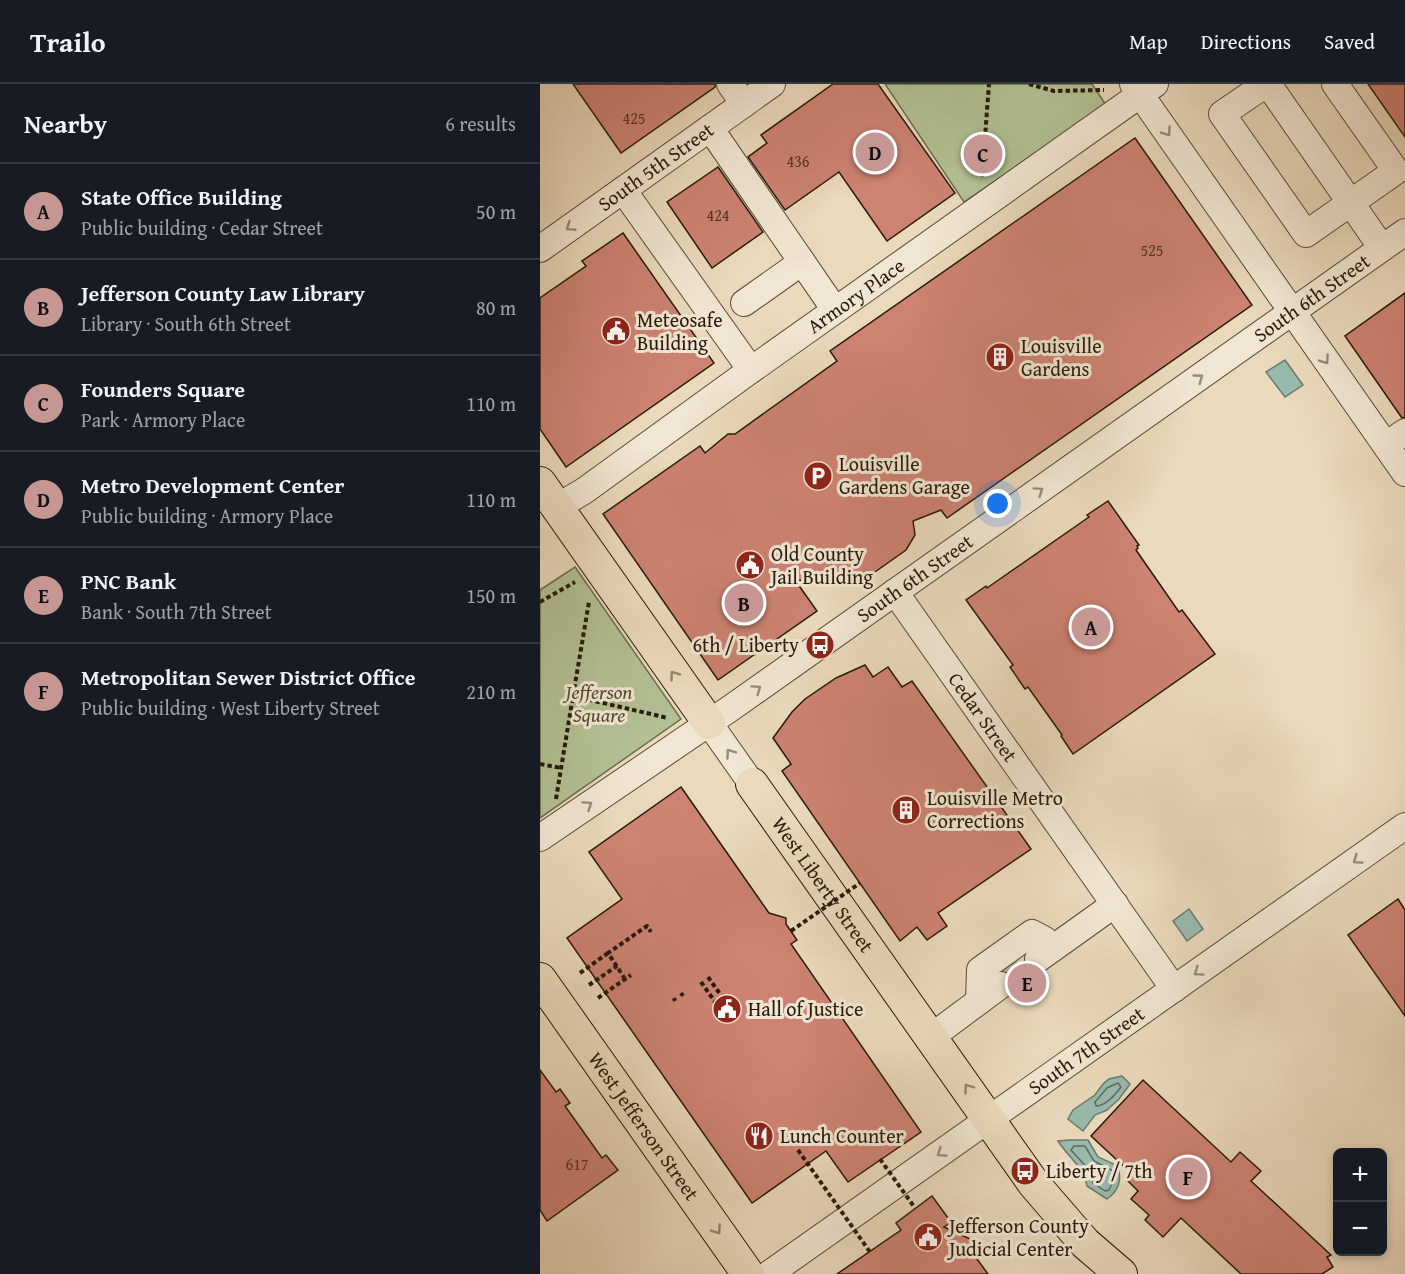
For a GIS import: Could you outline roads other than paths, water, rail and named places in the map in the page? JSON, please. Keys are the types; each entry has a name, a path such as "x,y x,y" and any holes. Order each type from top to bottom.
{"main road":[{"name":"West Liberty Street","path":"548,495 709,723"},
{"name":"West Liberty Street","path":"752,784 1034,1184 1085,1243 1121,1274"},
{"name":"West Jefferson Street","path":"540,979 748,1274"}],"street":[{"name":"South 5th Street","path":"540,249 710,128 737,94 772,84"},
{"path":"1335,84 1396,171 1351,203 1306,234 1222,114 1267,84 1351,203 1382,248"},
{"path":"1143,87 1293,311 1395,439 1405,473"},
{"name":"Armory Place","path":"548,495 584,491 980,208 1143,87"},
{"path":"710,128 835,310"},
{"path":"623,190 751,370"},
{"name":"South 6th Street","path":"540,838 709,723 1405,232"},
{"path":"744,303 802,262"},
{"name":"Cedar Street","path":"895,592 1174,989"},
{"name":"West Liberty Street","path":"709,723 752,784"},
{"name":"South 7th Street","path":"769,1274 1405,826"},
{"path":"979,1001 980,970 1032,933 1043,952 1115,904"},
{"path":"931,1037 1001,985"}],"water":[{"path":"1285,360 1303,385 1285,397 1266,372"},
{"path":"1189,909 1203,929 1187,941 1173,921"},
{"path":"1122,1076 1130,1084 1107,1110 1095,1115 1083,1131 1068,1119 1073,1110 1095,1095 1109,1079"},
{"path":"1088,1140 1098,1157 1118,1166 1120,1176 1118,1185 1107,1199 1087,1186 1083,1173 1058,1141"}],"tunnel":[{"path":"1001,985 1038,959"}],"place":[{"name":"Metro Development Center","path":"875,152"},
{"name":"Founders Square","path":"983,154"},
{"name":"Meteosafe Building","path":"616,331"},
{"name":"Louisville Gardens","path":"1000,357"},
{"name":"Louisville Gardens Garage","path":"818,476"},
{"name":"Old County Jail Building","path":"750,565"},
{"name":"Jefferson County Law Library","path":"744,603"},
{"name":"State Office Building","path":"1091,627"},
{"name":"6th / Liberty","path":"820,645"},
{"name":"Louisville Metro Corrections","path":"906,810"},
{"name":"PNC Bank","path":"1027,983"},
{"name":"Hall of Justice","path":"727,1009"},
{"name":"Lunch Counter","path":"759,1136"},
{"name":"Liberty / 7th","path":"1025,1171"},
{"name":"Metropolitan Sewer District Office","path":"1188,1177"},
{"name":"Jefferson County Judicial Center","path":"928,1237"}],"park label":[{"name":"Jefferson Square","path":"599,704"}]}
